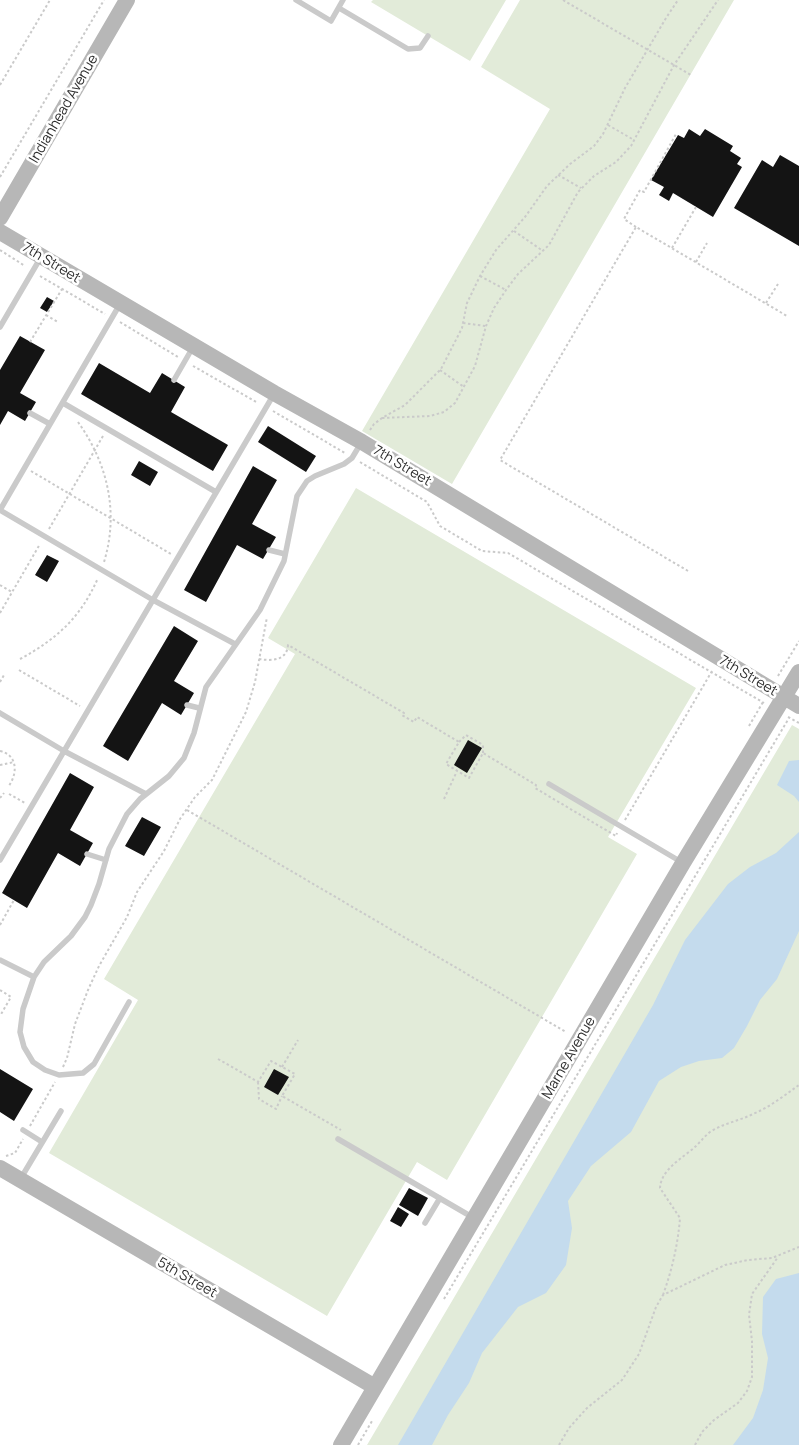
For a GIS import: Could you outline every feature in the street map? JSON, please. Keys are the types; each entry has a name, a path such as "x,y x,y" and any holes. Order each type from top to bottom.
{"street":[{"name":"Indianhead Avenue","path":"0,218 127,0"},
{"name":"7th Street","path":"0,232 37,264 120,304 193,346 270,400 362,442 789,707"},
{"name":"Marne Avenue","path":"341,1445 683,863 789,707 799,672"},
{"name":"5th Street","path":"0,1168 375,1387"}],"lane":[{"path":"296,0 331,20 343,0"},
{"path":"338,8 408,49 420,48 428,36"},
{"path":"0,327 37,264"},
{"path":"120,304 0,510 153,600 235,644"},
{"path":"174,380 193,346"},
{"path":"0,860 270,400"},
{"path":"63,403 216,492"},
{"path":"30,413 50,424"},
{"path":"129,1002 94,1064 83,1073 59,1075 45,1070 33,1062 24,1047 20,1032 23,1009 34,977 44,962 71,936 85,917 91,905 109,849 127,814 146,794 169,776 184,758 194,733 206,687 260,610 272,587 285,554 294,504 301,488 315,476 344,464 352,458 362,442"},
{"path":"269,550 285,554"},
{"path":"187,705 199,708"},
{"path":"0,713 146,794"},
{"path":"549,784 683,863"},
{"path":"87,854 106,860"},
{"path":"0,960 34,977"},
{"path":"20,1180 61,1111"},
{"path":"25,1131 42,1142"},
{"path":"338,1139 474,1219"},
{"path":"425,1223 440,1198"}],"path":[{"path":"0,85 50,1 45,0"},
{"path":"0,177 1,171 104,0"},
{"path":"563,0 691,75"},
{"path":"362,442 374,424 405,404 440,370 450,353 463,323 467,303 480,276 496,250 514,231 547,186 594,146 608,125 625,88 678,0"},
{"path":"382,418 430,416 444,412 455,403 475,366 486,326 494,308 518,274 549,245 570,204 581,188 594,176 616,162 635,140 674,65 718,0"},
{"path":"608,125 635,140"},
{"path":"676,134 644,192 640,190 624,220 787,316"},
{"path":"558,175 581,188"},
{"path":"672,248 696,207"},
{"path":"636,227 500,460 688,571"},
{"path":"514,231 543,251"},
{"path":"696,262 707,243"},
{"path":"0,250 37,264 62,289 185,361 270,400 352,458 427,502 440,526 482,551 508,553 712,671 789,707 799,723"},
{"path":"480,276 506,290"},
{"path":"766,304 778,284"},
{"path":"30,342 62,289"},
{"path":"46,315 58,322"},
{"path":"463,323 486,326"},
{"path":"440,370 464,387"},
{"path":"20,659 42,647 62,632 82,608 102,570 108,549 111,518 110,496 105,474 83,429 63,403"},
{"path":"0,613 107,429"},
{"path":"25,468 178,558"},
{"path":"0,584 12,592"},
{"path":"0,1158 15,1153 25,1131 59,1075 67,1058 75,1024 92,982 128,917 138,892 164,851 186,809 212,780 246,712 255,682 267,614"},
{"path":"259,659 273,661 279,659 288,650 288,645 404,713 402,715 414,722 417,717 459,742"},
{"path":"20,670 88,710"},
{"path":"483,753 536,785 535,788 616,836 712,671"},
{"path":"0,682 4,675"},
{"path":"440,1306 789,707"},
{"path":"466,735 483,745 483,753 468,778 446,764 459,742 466,735"},
{"path":"0,750 7,752 14,762 15,774 8,787"},
{"path":"0,765 14,762"},
{"path":"444,799 457,771"},
{"path":"0,798 4,793"},
{"path":"9,794 31,807"},
{"path":"186,809 566,1032"},
{"path":"0,925 14,900"},
{"path":"0,990 11,997 0,1016"},
{"path":"282,1067 298,1040"},
{"path":"218,1059 258,1082"},
{"path":"271,1060 282,1067 295,1074 276,1109 259,1099 258,1082 271,1060"},
{"path":"559,1445 569,1428 587,1408 622,1380 639,1354 656,1307 663,1295 676,1250 680,1218 660,1188 660,1180 668,1170 709,1133 726,1123 754,1114 799,1085"},
{"path":"282,1096 342,1131"},
{"path":"663,1295 725,1265 748,1260 772,1258 799,1247"},
{"path":"695,1445 702,1432 714,1420 738,1404 746,1391 752,1377 752,1341 749,1315 752,1294 780,1255"},
{"path":"358,1445 376,1415"}],"green space":[{"path":"373,0 506,0 470,61 371,2"},
{"path":"520,0 734,0 452,484 362,431 550,109 481,67"},
{"path":"356,488 696,688 608,837 637,854 447,1180 417,1162 327,1316 49,1153 138,1000 104,979 295,654 268,638"},
{"path":"792,725 799,729 799,1445 367,1445"}],"water":[{"path":"799,760 799,802 794,796 777,785 789,761"},
{"path":"799,832 799,931 777,979 760,1000 734,1048 722,1058 699,1061 681,1067 659,1081 631,1132 591,1166 568,1201 572,1228 566,1265 546,1293 518,1307 482,1353 469,1383 448,1415 432,1445 398,1445 653,1005 685,940 728,884 750,867 776,853"},
{"path":"799,1273 799,1445 733,1445 753,1418 763,1390 768,1358 762,1334 763,1297 776,1279"}],"building":[{"path":"689,129 700,136 705,129 733,146 730,151 741,158 737,164 742,167 713,217 673,193 669,201 659,195 664,187 651,180 678,135 684,138"},
{"path":"780,155 799,166 799,246 734,208 762,160 773,167"},
{"path":"47,297 54,301 47,312 40,308"},
{"path":"20,336 45,350 20,393 36,402 25,421 8,411 0,425 0,370"},
{"path":"99,363 150,393 162,373 185,387 171,412 228,445 213,471 81,394"},
{"path":"268,426 316,456 306,472 258,442"},
{"path":"139,461 158,472 150,486 131,475"},
{"path":"253,466 277,480 252,524 276,537 263,559 237,545 206,602 184,590"},
{"path":"47,555 59,561 47,582 35,575"},
{"path":"174,626 198,641 174,681 194,693 181,715 162,703 128,761 103,746"},
{"path":"468,740 482,748 467,773 454,765"},
{"path":"70,773 94,787 70,830 93,843 80,866 58,853 27,908 2,893"},
{"path":"142,817 161,827 144,856 125,846"},
{"path":"0,1069 33,1089 14,1121 0,1112"},
{"path":"274,1069 289,1077 278,1095 264,1087"},
{"path":"409,1188 428,1198 418,1216 399,1205"},
{"path":"398,1207 409,1214 401,1227 390,1221"}]}
